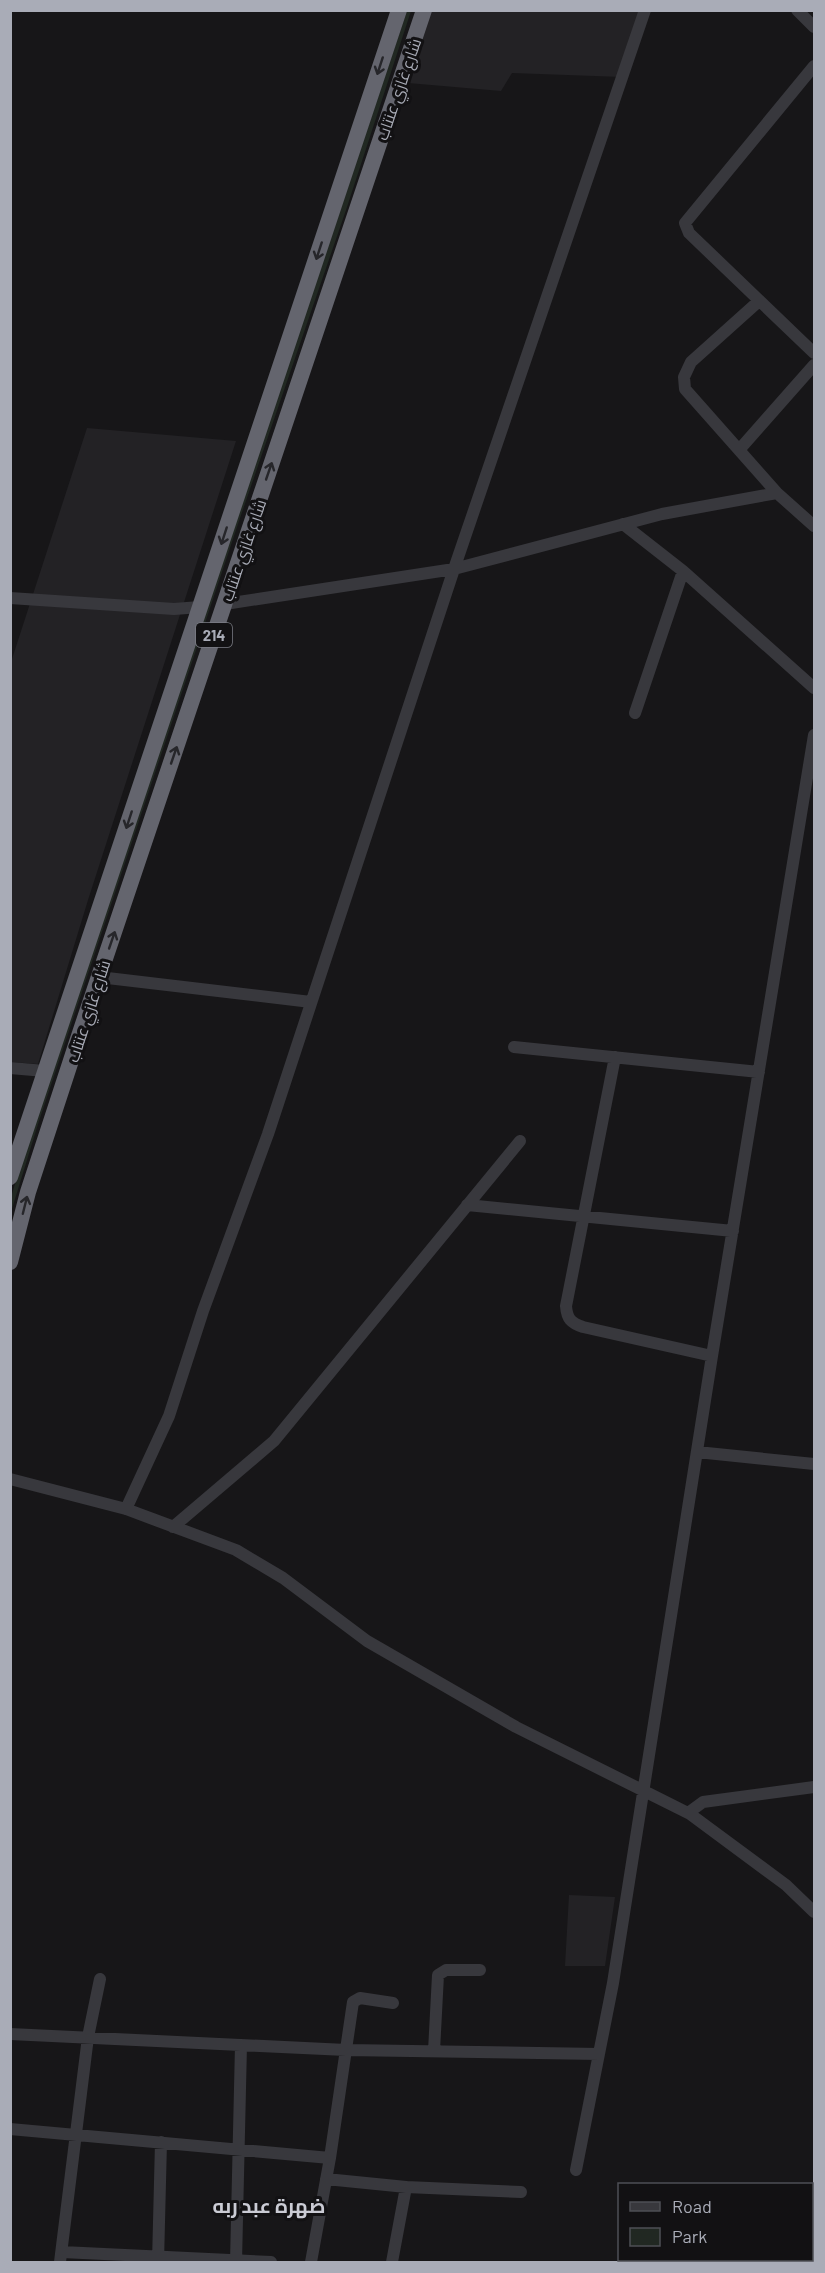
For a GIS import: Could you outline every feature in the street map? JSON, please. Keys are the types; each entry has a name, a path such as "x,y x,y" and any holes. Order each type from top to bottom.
{"highway":[{"name":"214","path":"10,1177 399,10"},
{"name":"شارع غازي عنتاب","path":"10,1262 28,1192 99,977 424,10"}],"street":[{"path":"126,1509 169,1416 203,1311 268,1134 454,569 645,10"},
{"path":"796,10 814,27"},
{"path":"814,66 685,223 689,233 814,353"},
{"path":"759,301 691,362 684,377 685,389 777,493 814,526"},
{"path":"740,450 814,365"},
{"path":"225,604 454,569 662,514 777,493"},
{"path":"623,524 683,572 814,688"},
{"path":"635,713 683,572"},
{"path":"10,598 174,609 200,607"},
{"path":"576,2170 613,1983 712,1356 814,735"},
{"path":"99,977 311,1002"},
{"path":"514,1047 759,1072"},
{"path":"615,1057 566,1306 567,1317 572,1323 712,1356"},
{"path":"10,1068 45,1071"},
{"path":"173,1527 274,1441 520,1141"},
{"path":"467,1205 733,1231"},
{"path":"697,1452 814,1464"},
{"path":"10,1479 126,1509 236,1550 283,1578 367,1641 516,1727 687,1813 737,1847 786,1885 814,1912"},
{"path":"687,1813 703,1803 814,1787"},
{"path":"434,2051 438,1975 446,1970 480,1970"},
{"path":"100,1979 88,2037 61,2258 271,2262"},
{"path":"311,2262 330,2158 353,2002 360,1998 393,2002"},
{"path":"10,2034 346,2050 599,2054"},
{"path":"236,2262 241,2045"},
{"path":"10,2129 330,2158"},
{"path":"158,2260 161,2142"},
{"path":"326,2179 406,2187 520,2192"},
{"path":"392,2262 406,2187"}],"shaded area":[{"path":"626,10 644,12 622,77 512,73 501,91 408,83 430,11"},
{"path":"87,428 236,441 88,900 38,1064 11,1062 11,662"},
{"path":"569,1895 615,1897 605,1966 565,1966"}],"green space":[{"path":"407,11 411,11 346,210 238,524 39,1121 11,1212 11,1197 38,1109"}],"district":[{"name":"ضهرة عبد ربه","path":"269,2205"}]}
